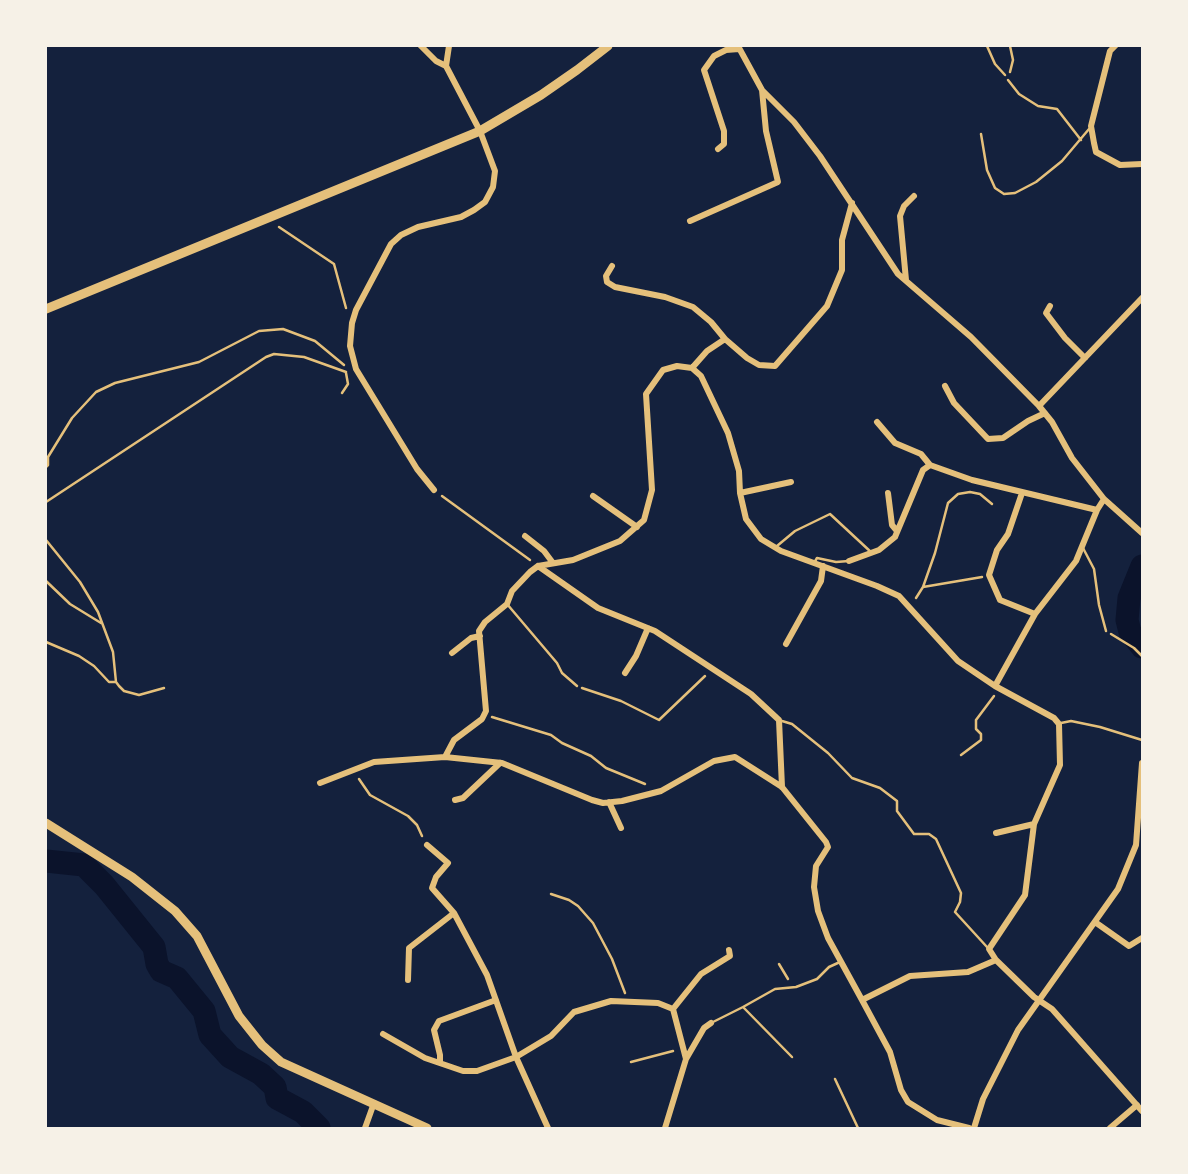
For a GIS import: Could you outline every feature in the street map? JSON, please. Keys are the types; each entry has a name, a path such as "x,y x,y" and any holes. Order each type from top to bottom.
{"main road":[{"path":"46,309 480,131 578,71 608,46"},
{"path":"46,824 132,877 175,911 197,936 239,1016 262,1045 281,1062 424,1128"}],"street":[{"path":"421,46 436,61 446,66 480,131 495,172 493,187 485,202 474,211 410,231 391,244 356,310 350,334 351,354 356,369 417,469 434,490"},
{"path":"446,66 449,46"},
{"path":"1115,46 1110,51 1091,126 1097,152 1120,165 1143,164"},
{"path":"718,149 723,144 724,131 704,69 714,56 738,47 762,90 794,122 852,203 893,267 971,337 1039,406 1061,436 1072,458 1104,499 1143,533"},
{"path":"690,221 778,182 766,131 762,90"},
{"path":"906,280 900,216 904,206 914,196"},
{"path":"612,266 606,276 607,282 615,287 629,288 684,303 710,322 747,358 759,365 775,366 827,306 842,270 842,240 852,203"},
{"path":"1039,406 1143,298"},
{"path":"1050,306 1046,313 1085,358"},
{"path":"692,368 707,351 725,338"},
{"path":"445,757 454,740 482,719 486,711 479,631 485,622 507,604 512,591 538,566 573,560 596,552 620,541 644,520 652,490 646,394 663,370 677,366 692,368 701,376 728,433 739,471 740,494 750,526 761,539 775,548 898,596 958,661 997,687 1054,718 1059,724 1060,765 1034,824 1025,895 989,949 996,960 1034,997 1052,1009 1143,1111"},
{"path":"946,386 954,403 988,439 1003,438 1045,413"},
{"path":"877,422 895,443 921,454 930,465 972,480 1097,510"},
{"path":"849,561 888,545 897,531 923,470 930,465"},
{"path":"740,494 791,482"},
{"path":"1022,492 1008,534 997,550 989,575 1000,600 1035,614"},
{"path":"888,493 892,525 897,531"},
{"path":"593,496 637,527"},
{"path":"997,687 1035,614 1076,561 1104,499"},
{"path":"525,536 544,551 553,563"},
{"path":"538,566 598,608 648,628 751,694 779,720 782,786"},
{"path":"786,644 821,581 823,566"},
{"path":"625,673 648,628"},
{"path":"452,653 471,638 480,636"},
{"path":"320,783 374,762 445,757 500,763 592,800 608,802 661,791 714,761 735,757 782,786 826,842 828,847 816,866 814,887 821,921 890,1052 901,1090 908,1102 936,1120 972,1129 1018,1030 1118,890 1139,844 1143,763"},
{"path":"455,800 463,798 500,763"},
{"path":"608,802 621,828"},
{"path":"996,833 1034,824"},
{"path":"427,845 448,863 436,877 432,888 454,913 487,975 516,1057 548,1129"},
{"path":"408,980 409,948 454,913"},
{"path":"1095,922 1129,946 1143,938"},
{"path":"673,1009 701,974 730,956 729,950"},
{"path":"862,999 910,976 968,972 996,960"},
{"path":"440,1063 434,1030 439,1021 496,1000"},
{"path":"383,1034 406,1049 440,1063 463,1072 477,1071 516,1057 551,1036 574,1012 611,1001 658,1003 673,1009"},
{"path":"673,1009 686,1059"},
{"path":"665,1129 686,1059 704,1028 711,1023"},
{"path":"365,1129 374,1103"},
{"path":"1110,1129 1136,1105"}],"lane":[{"path":"1008,80 1019,94 1038,106 1057,109 1081,140"},
{"path":"981,134 987,170 995,188 1004,194 1015,193 1036,182 1062,161 1091,126"},
{"path":"775,548 795,531 830,514 872,553"},
{"path":"1082,547 1094,569 1099,605 1107,631"},
{"path":"814,563 817,558 836,562 849,561"},
{"path":"507,604 562,673 577,686"},
{"path":"779,720 792,724 828,753 852,778 880,788 897,801 897,811 914,834 929,834 936,839 961,893 955,912 989,949"},
{"path":"1059,724 1071,721 1143,740"},
{"path":"711,1023 775,989 792,988 817,979 829,967 842,961"},
{"path":"743,1007 792,1057"},
{"path":"835,1079 858,1129"}],"path":[{"path":"987,46 995,64 1008,80"},
{"path":"1008,80 1013,60 1010,46"},
{"path":"279,227 334,264 348,311"},
{"path":"46,467 48,457 72,418 96,392 116,383 199,362 259,331 283,328 315,341 347,370 348,384 342,393"},
{"path":"46,502 266,357 274,354 304,357 347,370"},
{"path":"434,490 538,566"},
{"path":"909,606 923,586 948,503 958,494 971,492 980,494 992,503"},
{"path":"46,540 80,582 98,612 113,652 116,682 124,691 139,695 164,688"},
{"path":"923,586 989,575"},
{"path":"46,581 70,604 101,623"},
{"path":"1107,631 1143,656"},
{"path":"46,642 79,656 94,666 108,682 116,682"},
{"path":"577,686 621,701 659,720 713,669"},
{"path":"961,755 981,740 981,734 976,729 976,720 997,687"},
{"path":"484,714 551,735 591,756 606,768 661,791"},
{"path":"353,769 370,795 408,816 417,825 427,845"},
{"path":"551,894 578,906 593,923 612,960 628,1001"},
{"path":"779,964 792,988"},
{"path":"631,1062 650,1059 682,1047"}],"waterway":[{"path":"1142,566 1129,598 1127,620 1130,632 1142,647"},
{"path":"46,861 84,865 104,885 154,947 161,971 177,978 204,1011 210,1035 230,1057 261,1074 275,1087 277,1098 303,1112 319,1128"}]}
